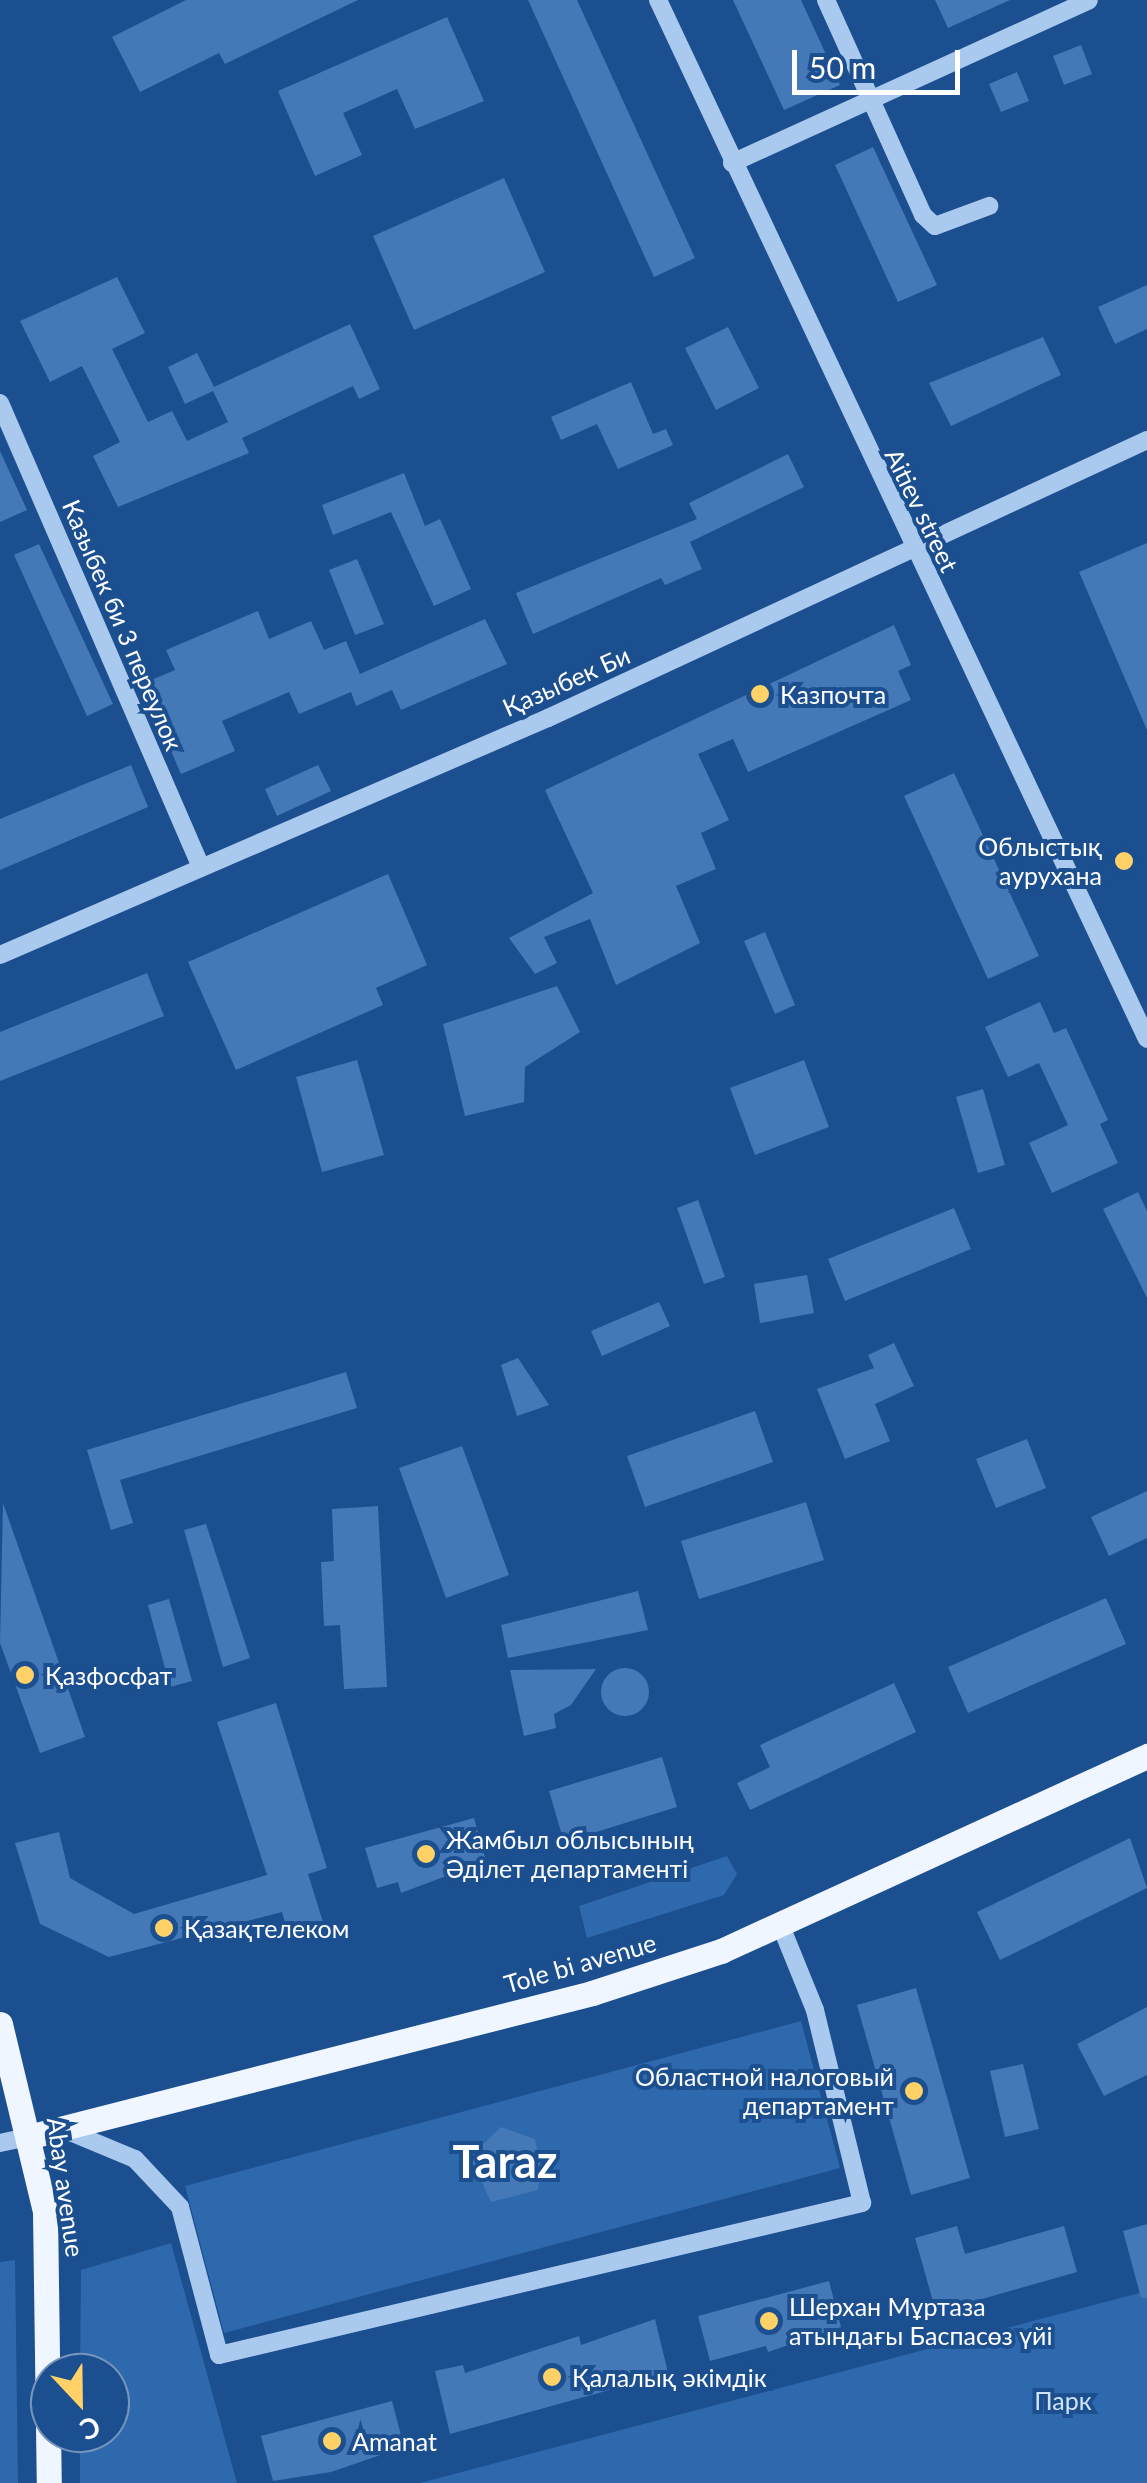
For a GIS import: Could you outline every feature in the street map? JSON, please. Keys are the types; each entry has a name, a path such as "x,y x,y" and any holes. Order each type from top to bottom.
{"main road":[{"name":"Tole bi avenue","path":"32,2136 592,1993 780,1924 1147,1756"},
{"name":"Abay avenue","path":"0,2024 32,2136 48,2256 50,2483"}],"street":[{"name":"Aitiev street","path":"658,0 913,550 1147,1039"},
{"path":"826,0 935,226 989,206"},
{"path":"732,163 1090,0"},
{"name":"Казыбек би 3 переулок","path":"0,403 201,867"},
{"name":"Қазыбек Би","path":"0,955 913,550 1147,440"},
{"path":"63,2129 135,2159 180,2207 219,2355 862,2203 815,2010 780,1924"},
{"name":"Tole bi avenue","path":"0,2143 32,2136"}],"green space":[{"path":"727,1856 737,1874 724,1895 587,1938 579,1906"},
{"path":"801,2021 840,2168 224,2333 185,2186"},
{"path":"171,2243 237,2483 80,2483 80,2453 130,2453 130,2353 80,2353 81,2270"},
{"path":"15,2260 18,2483 0,2483 0,2262"},
{"name":"Парк","path":"1147,2291 1147,2483 420,2483"}],"building":[{"path":"186,0 358,0 225,64 219,53 140,92 112,37"},
{"path":"528,0 577,0 695,258 654,277"},
{"path":"733,0 801,0 840,85 784,110"},
{"path":"935,0 1010,0 948,28"},
{"path":"447,17 484,101 415,129 397,89 343,113 362,155 315,176 278,91"},
{"path":"1081,45 1092,74 1064,85 1053,56"},
{"path":"1017,72 1029,101 1001,112 989,84"},
{"path":"873,147 937,285 898,302 835,165"},
{"path":"504,178 545,272 414,330 373,236"},
{"path":"117,277 145,333 112,349 148,422 172,411 187,441 228,422 213,391 185,404 168,367 197,353 214,387 350,324 380,389 359,399 353,386 242,438 249,453 118,507 93,456 120,442 82,366 50,382 20,321"},
{"path":"1147,285 1147,329 1115,344 1098,307"},
{"path":"728,327 759,388 716,410 685,348"},
{"path":"1043,337 1061,375 951,426 929,383"},
{"path":"631,382 653,434 666,429 673,445 618,469 597,424 561,440 551,417"},
{"path":"0,451 27,510 0,522"},
{"path":"788,454 804,487 690,542 702,569 665,585 661,578 533,634 516,593 697,519 689,503"},
{"path":"404,473 425,526 440,519 471,589 434,606 391,512 333,535 322,505"},
{"path":"1147,543 1147,730 1079,572"},
{"path":"39,544 113,704 87,716 14,555"},
{"path":"357,559 384,624 355,635 329,570"},
{"path":"258,611 269,639 311,621 324,650 346,641 360,674 485,619 507,664 401,710 392,690 356,706 351,692 299,714 289,692 222,721 235,751 181,774 142,684 175,670 166,650"},
{"path":"894,625 911,665 898,671 911,700 748,772 733,739 698,754 729,820 701,833 716,869 676,886 700,943 616,985 590,919 544,937 557,963 535,974 509,938 593,893 545,790"},
{"path":"131,765 148,807 0,870 0,819"},
{"path":"318,765 331,791 277,816 265,789"},
{"path":"954,773 1039,956 988,979 904,796"},
{"path":"388,874 427,965 376,988 383,1005 236,1070 188,962"},
{"path":"765,932 795,1005 775,1014 744,941"},
{"path":"147,973 164,1016 0,1081 0,1032"},
{"path":"557,986 580,1032 525,1067 524,1102 465,1116 443,1024"},
{"path":"1040,1002 1054,1033 1066,1028 1108,1120 1100,1124 1118,1163 1052,1193 1029,1143 1068,1125 1039,1063 1008,1077 985,1027"},
{"path":"357,1060 384,1155 322,1172 296,1077"},
{"path":"804,1060 829,1127 755,1155 730,1088"},
{"path":"983,1089 1005,1165 978,1173 956,1097"},
{"path":"1138,1192 1147,1211 1147,1298 1103,1209"},
{"path":"698,1200 725,1277 704,1284 677,1208"},
{"path":"954,1208 971,1249 845,1301 828,1259"},
{"path":"807,1275 814,1313 760,1323 754,1284"},
{"path":"659,1302 670,1326 602,1356 591,1331"},
{"path":"894,1343 914,1386 875,1404 890,1441 845,1459 817,1389 874,1368 868,1355"},
{"path":"518,1358 549,1405 517,1416 501,1365"},
{"path":"346,1372 357,1408 120,1480 133,1523 111,1530 87,1450"},
{"path":"755,1411 773,1462 645,1507 627,1456"},
{"path":"1027,1439 1046,1488 996,1508 976,1459"},
{"path":"462,1446 509,1575 446,1598 399,1468"},
{"path":"1147,1491 1147,1538 1109,1556 1091,1517"},
{"path":"806,1502 824,1560 699,1599 681,1541"},
{"path":"3,1503 85,1737 40,1753 0,1643"},
{"path":"378,1506 387,1687 344,1689 340,1625 324,1626 321,1562 334,1561 332,1509"},
{"path":"206,1524 250,1658 223,1667 184,1530"},
{"path":"638,1591 648,1630 508,1658 501,1625"},
{"path":"1106,1598 1126,1644 968,1713 948,1667"},
{"path":"169,1599 192,1681 170,1687 148,1605"},
{"path":"625,1668 642,1675 649,1692 642,1709 625,1716 608,1709 601,1692 608,1675"},
{"path":"596,1669 571,1705 554,1714 556,1728 524,1736 510,1670"},
{"path":"894,1683 916,1732 750,1810 737,1783 770,1767 760,1745"},
{"path":"276,1703 327,1868 308,1874 323,1922 288,1933 282,1912 109,1957 40,1924 15,1843 59,1832 70,1878 134,1914 267,1875 217,1722"},
{"path":"662,1757 677,1807 564,1842 549,1791"},
{"name":"Жамбыл облысының Әділет департаменті","path":"474,1818 486,1861 401,1893 398,1882 377,1888 365,1848"},
{"path":"1130,1838 1147,1888 1000,1960 977,1912"},
{"name":"Областной налоговый департамент","path":"916,1988 970,2178 911,2195 857,2005"},
{"path":"1147,2007 1147,2075 1104,2096 1077,2044"},
{"path":"1023,2064 1039,2129 1005,2137 990,2071"},
{"path":"501,2127 535,2139 541,2169 538,2190 491,2202 470,2157"},
{"path":"1147,2224 1147,2298 1141,2298 1123,2231"},
{"path":"957,2226 965,2254 1064,2226 1077,2272 936,2312 915,2238"},
{"name":"Шерхан Мұртаза атындағы Баспасөз үйі","path":"829,2281 841,2327 768,2352 766,2346 710,2361 698,2316"},
{"name":"Қалалық әкімдік","path":"655,2319 670,2381 642,2381 450,2434 435,2371 463,2365 465,2373 579,2336 581,2345"},
{"name":"Amanat","path":"392,2401 404,2447 331,2472 273,2481 261,2436"}],"place":[{"name":"Казпочта","path":"760,694"},
{"name":"Облыстық аурухана","path":"1124,861"},
{"name":"Қазфосфат","path":"25,1675"},
{"name":"Жамбыл облысының Әділет департаменті","path":"426,1854"},
{"name":"Қазақтелеком","path":"164,1928"},
{"name":"Областной налоговый департамент","path":"914,2091"},
{"name":"Шерхан Мұртаза атындағы Баспасөз үйі","path":"769,2321"},
{"name":"Қалалық әкімдік","path":"552,2377"},
{"name":"Amanat","path":"332,2441"}],"district":[{"name":"Taraz","path":"505,2162"}]}
